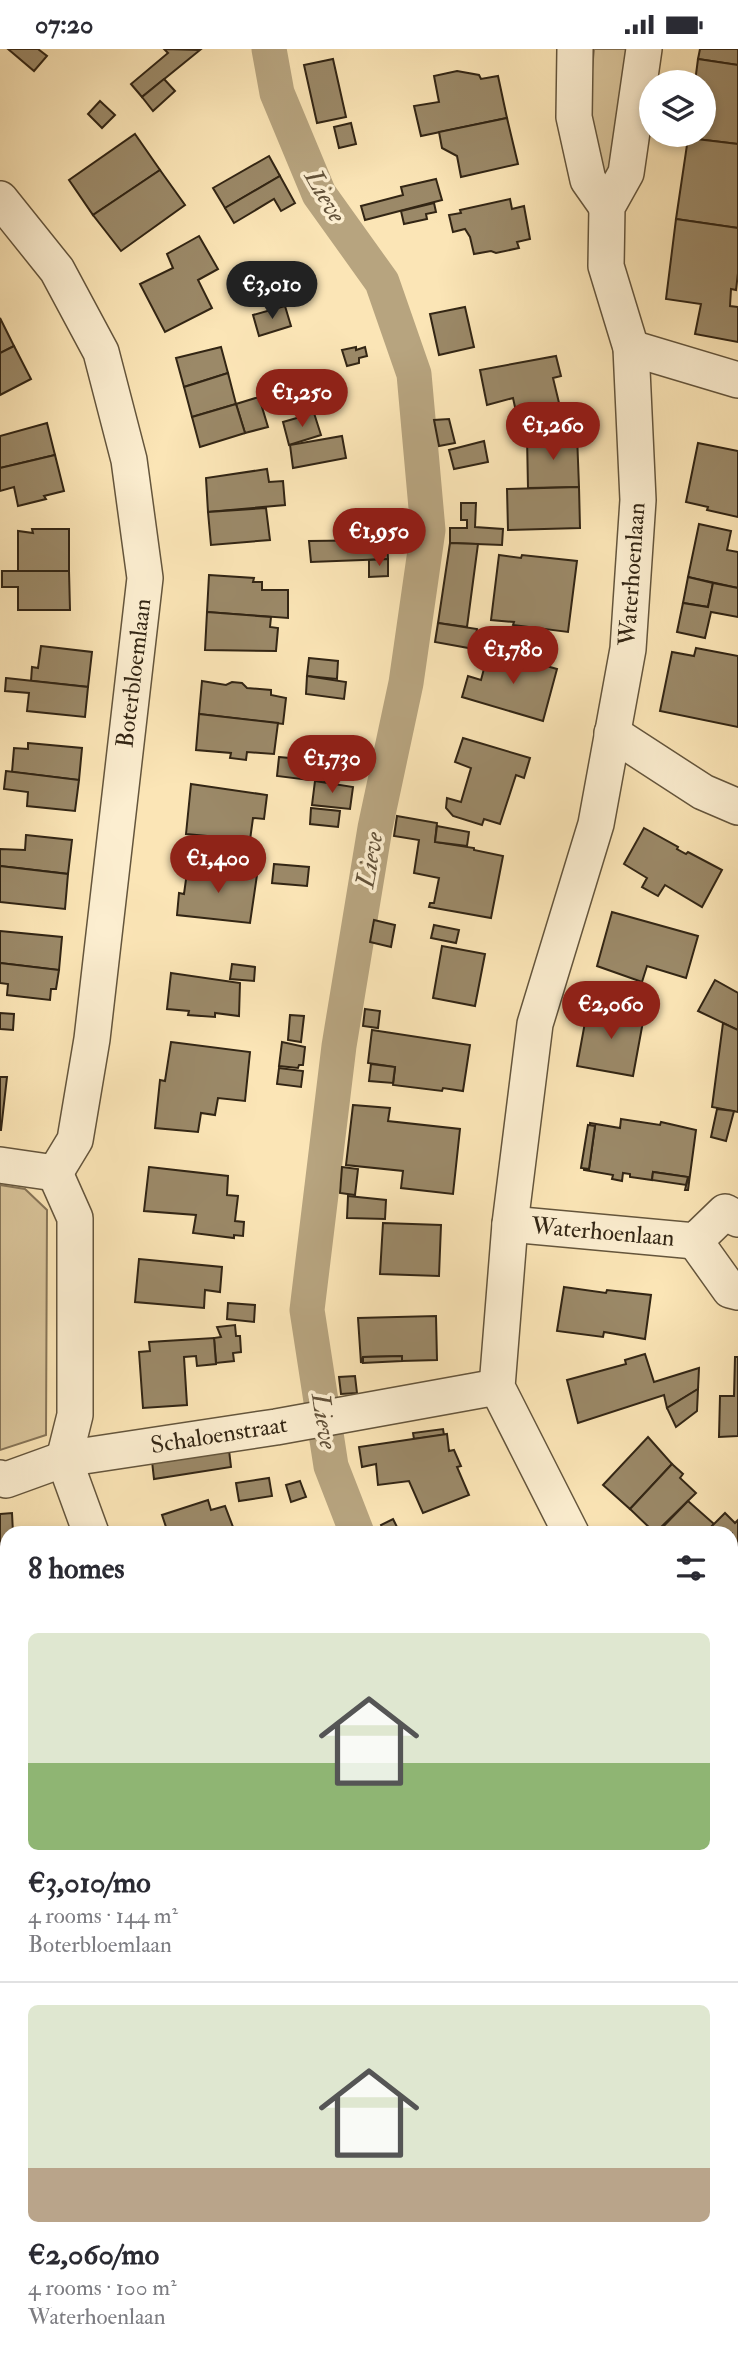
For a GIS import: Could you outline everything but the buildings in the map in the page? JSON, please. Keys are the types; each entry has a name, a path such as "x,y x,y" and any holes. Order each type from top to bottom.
{"street":[{"path":"575,49 574,117 588,180 607,207"},
{"name":"Waterhoenlaan","path":"498,1387 510,1224 535,1024 596,824 628,649 638,500 631,348 606,266 607,207 626,173 645,49"},
{"name":"Boterbloemlaan","path":"0,199 57,270 100,352 129,460 145,578 92,1039 75,1140 55,1173"},
{"path":"631,348 738,380"},
{"path":"612,733 703,792 738,807"},
{"path":"0,1165 55,1173 75,1217 75,1415 64,1459 88,1526"},
{"name":"Waterhoenlaan","path":"695,1241 725,1212 738,1219"},
{"name":"Waterhoenlaan","path":"510,1224 695,1241 730,1290 738,1291"},
{"path":"498,1387 568,1526"},
{"name":"Schaloenstraat","path":"0,1478 6,1480 64,1459 276,1427 498,1387"}],"shaded area":[{"path":"594,49 630,49 609,176 598,174 587,120"},
{"path":"0,1185 25,1189 47,1210 46,1435 0,1450"}],"waterway":[{"name":"Lieve","path":"269,49 277,93 319,194 382,282 414,374 428,530 406,683 375,828 339,1046 307,1310 331,1466 354,1526"}]}
